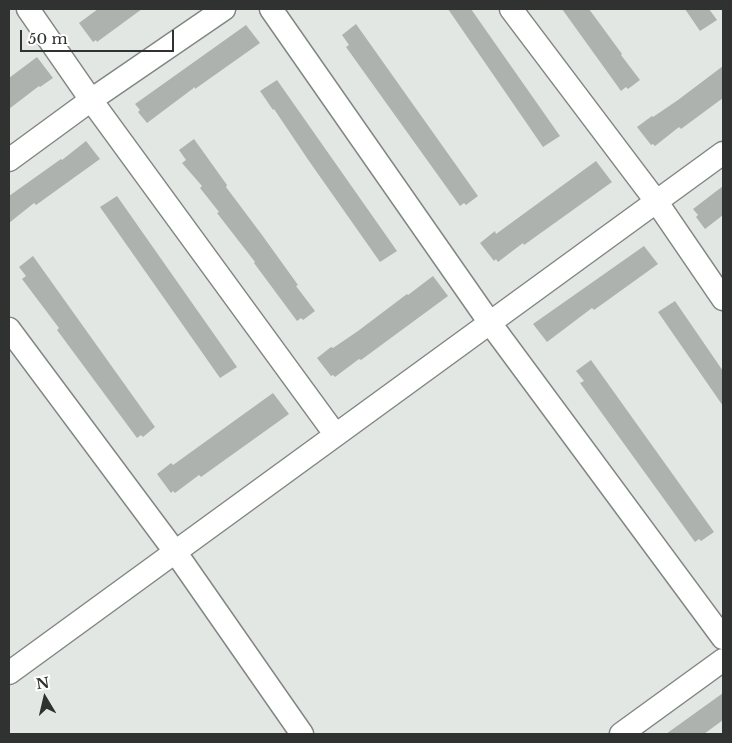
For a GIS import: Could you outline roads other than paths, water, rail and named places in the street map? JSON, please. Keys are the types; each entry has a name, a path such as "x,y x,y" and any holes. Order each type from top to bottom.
{"street":[{"path":"28,9 91,100 335,434"},
{"path":"9,160 91,100 224,9"},
{"path":"271,9 490,323 723,638"},
{"path":"511,9 656,201 723,298"},
{"path":"11,666 176,552 335,434 723,153"},
{"path":"9,329 176,552 302,734"},
{"path":"621,734 723,660"}]}
